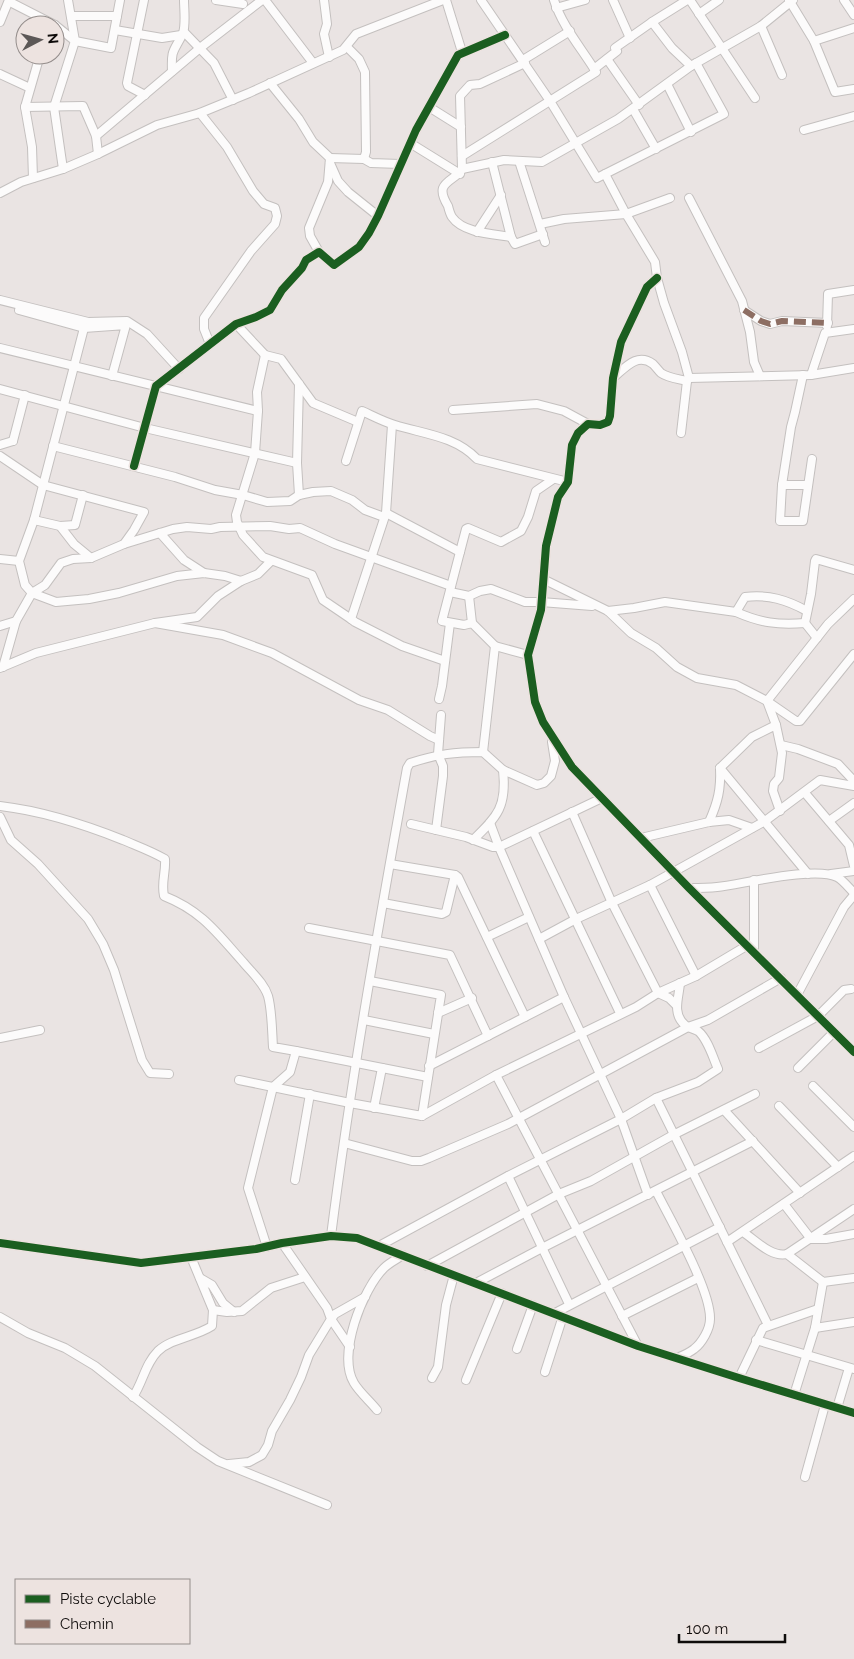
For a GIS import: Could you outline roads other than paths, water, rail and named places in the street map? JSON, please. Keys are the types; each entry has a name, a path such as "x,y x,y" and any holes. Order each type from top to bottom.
{"street":[{"path":"63,169 54,107 76,41 68,0"},
{"path":"65,33 76,41 111,48 120,0"},
{"path":"144,0 127,83 128,86 145,95"},
{"path":"172,71 171,56 182,33 184,0"},
{"path":"216,0 243,6"},
{"path":"96,136 200,48 243,6 263,0 313,63"},
{"path":"324,0 326,24 324,34 329,57"},
{"path":"0,193 21,182 63,169 98,154 157,125 200,113 233,100 329,57 347,47 350,40 356,34 444,0 462,52"},
{"path":"481,0 524,61 597,178 724,114 693,64 672,48 652,22"},
{"path":"462,156 596,72 555,4 585,0"},
{"path":"613,0 630,38"},
{"path":"594,69 618,51 616,48 652,22 689,0 755,98"},
{"path":"699,14 719,0"},
{"path":"844,0 854,15"},
{"path":"0,22 12,1"},
{"path":"0,5 12,1 36,15"},
{"path":"510,237 477,232 460,224 453,218 444,200 442,190 445,184 461,171 492,162 519,160 542,162 636,107 693,64 761,26 791,1 814,41 835,92 854,89"},
{"path":"71,16 117,16"},
{"path":"761,26 782,75"},
{"path":"814,41 854,28"},
{"path":"115,30 162,38 182,33"},
{"path":"461,171 460,96 464,90 470,85 480,84 524,61 570,31"},
{"path":"182,33 214,63 233,100"},
{"path":"330,161 328,182 309,228 310,236 319,252 334,265 358,247 369,234 410,143 458,55 505,35"},
{"path":"347,47 359,59 365,72 366,152 364,159"},
{"path":"607,59 636,107 656,148"},
{"path":"34,178 32,147 25,107 37,65"},
{"path":"0,74 30,88"},
{"path":"270,83 299,119 313,142 328,154 338,181 348,192 378,216"},
{"path":"666,84 691,132"},
{"path":"25,107 83,106 96,136 98,154"},
{"path":"429,107 461,127"},
{"path":"200,113 227,147 253,190 264,204 275,208 277,216 275,224 250,251 204,318 204,329 210,344"},
{"path":"804,130 854,116"},
{"path":"410,143 461,171"},
{"path":"330,161 364,159 371,163 400,164"},
{"path":"492,162 510,237 515,244 544,238 519,160"},
{"path":"605,174 654,262 657,278 688,379 680,434"},
{"path":"477,232 501,195"},
{"path":"540,224 564,219 626,214 670,198"},
{"path":"689,198 742,301 750,332 754,362 760,376"},
{"path":"134,466 156,386 236,324 256,318 270,310 282,290 302,268 306,260 319,252"},
{"path":"453,410 537,404 564,411 588,424 600,425 608,422 613,378 621,342 647,287 657,278"},
{"path":"812,459 803,521 780,521 782,485 791,426 807,375 828,323 828,294 854,290"},
{"path":"0,300 88,322 127,320 147,334 179,368"},
{"path":"0,304 84,328 126,325 112,376"},
{"path":"744,310 761,321 770,324 782,321 828,323"},
{"path":"236,324 265,355 281,359 313,403 358,422"},
{"path":"84,328 34,520 19,561 24,585 32,593 56,602 89,599 119,593 177,576 204,573 225,576 241,581"},
{"path":"825,333 854,329"},
{"path":"0,348 258,411"},
{"path":"265,355 257,392 258,411 255,453 236,515 238,527 263,557 312,575 323,600 355,622 402,646 445,661"},
{"path":"613,378 638,359 647,360 661,373 670,377 688,379 807,375 854,368"},
{"path":"299,384 297,463 299,495"},
{"path":"0,389 145,428 297,463"},
{"path":"13,441 25,396"},
{"path":"346,461 362,411 392,425 457,442 477,459 552,480 568,482"},
{"path":"588,424 578,433 572,445 568,482 558,497 546,546 541,610 528,655 535,702 543,722 572,768 689,888 854,1052"},
{"path":"352,619 385,515 392,425"},
{"path":"0,437 13,441"},
{"path":"0,444 13,441"},
{"path":"53,446 134,466 215,490 267,502 290,502 299,495 331,490 352,500 365,510 385,515 460,552"},
{"path":"0,456 43,485 144,512 124,544"},
{"path":"472,623 464,625 442,621 468,528 500,542 520,532 528,517 536,491 552,480"},
{"path":"782,485 808,485"},
{"path":"34,520 60,526 75,525 82,495"},
{"path":"60,526 74,544 91,558"},
{"path":"1,668 16,621 32,593 45,585 61,563 73,559 91,558 124,544 173,529 187,527 210,529 270,526 290,529 300,528 335,544 373,557 469,596 491,589 524,602 596,606"},
{"path":"160,533 184,560 204,573"},
{"path":"0,559 19,561"},
{"path":"1,668 36,653 155,623 197,617 218,596 241,581 258,574 271,561"},
{"path":"817,638 805,623 815,561 854,570"},
{"path":"543,579 608,611 631,633 656,648 677,668 697,678 736,685 796,721 800,721 854,654"},
{"path":"469,596 472,623 495,646 528,655"},
{"path":"736,612 744,597 753,596 779,598 807,611"},
{"path":"767,702 828,624 854,599"},
{"path":"608,611 664,602 736,612 768,623 805,623"},
{"path":"0,626 16,621"},
{"path":"155,623 223,635 272,653 359,700 388,710 430,736 440,740"},
{"path":"439,699 450,623"},
{"path":"483,752 495,646"},
{"path":"767,702 781,745 782,766 773,791 780,811"},
{"path":"436,830 443,776 438,754 441,715"},
{"path":"720,768 752,738 776,725"},
{"path":"331,1236 356,1064 407,768 410,763 438,754 483,752 503,770 537,785 544,783 551,776 556,761 551,735"},
{"path":"781,745 798,749 838,764 854,781"},
{"path":"720,768 808,874"},
{"path":"710,822 721,786 720,768"},
{"path":"473,840 490,824 501,807 505,795 503,770"},
{"path":"539,939 650,885 765,821 820,780 854,786"},
{"path":"805,793 849,845 854,866"},
{"path":"411,824 473,840 494,848 602,798"},
{"path":"829,821 854,803"},
{"path":"0,806 30,810 88,826 165,859 166,872 162,886 164,896 180,902 191,909 214,928 262,985 268,997 273,1047 428,1077"},
{"path":"572,812 612,903 658,993 669,998 676,1005"},
{"path":"0,817 11,840 38,864 88,919 104,944 146,1069 150,1073 169,1074"},
{"path":"641,838 710,822 729,820 752,828"},
{"path":"490,824 564,997 621,1119 648,1195"},
{"path":"533,831 620,1014"},
{"path":"390,864 458,877 525,1017"},
{"path":"689,888 715,888 754,880 854,870"},
{"path":"797,995 844,907 854,894 838,878 827,874"},
{"path":"383,903 442,914 446,912 455,875"},
{"path":"751,948 754,880"},
{"path":"650,885 696,976"},
{"path":"449,898 467,895"},
{"path":"487,937 529,917"},
{"path":"309,928 450,955 472,998 488,1036"},
{"path":"240,1080 422,1116 496,1074 582,1034 658,993 751,948"},
{"path":"344,1143 412,1161 421,1161 494,1131 600,1076 688,1027 708,1020 781,978"},
{"path":"370,981 441,995 422,1116"},
{"path":"379,1246 508,1176 621,1119 656,1098 698,1082 718,1070 705,1040 698,1031 688,1027 680,1019 676,1005 680,983"},
{"path":"759,1048 818,1016 844,990 853,987"},
{"path":"429,1066 564,997"},
{"path":"438,1013 472,998"},
{"path":"364,1020 434,1034"},
{"path":"0,1038 40,1030"},
{"path":"798,1068 834,1032"},
{"path":"267,1247 248,1188 273,1087 290,1072 296,1051"},
{"path":"374,1108 382,1068"},
{"path":"496,1074 638,1346"},
{"path":"813,1086 854,1127"},
{"path":"295,1180 310,1094"},
{"path":"427,1266 559,1194 592,1181 673,1136 755,1094"},
{"path":"656,1098 673,1136 768,1325"},
{"path":"779,1106 838,1167"},
{"path":"724,1110 800,1192"},
{"path":"476,1283 753,1141"},
{"path":"727,1242 838,1167 853,1160"},
{"path":"508,1176 569,1304"},
{"path":"656,1190 708,1303 710,1321 704,1336 694,1349 677,1358"},
{"path":"784,1204 811,1238 826,1239 854,1234"},
{"path":"743,1232 780,1256 787,1254 854,1209"},
{"path":"545,1372 559,1315 569,1304 720,1227"},
{"path":"0,1243 141,1263 267,1247 331,1236 358,1238 638,1346 854,1413"},
{"path":"282,1243 327,1308 331,1319 350,1347"},
{"path":"787,1254 823,1282 854,1278"},
{"path":"377,1410 354,1383 349,1368 350,1347 354,1326 372,1282 384,1268 403,1255"},
{"path":"133,1397 147,1367 158,1352 168,1345 212,1326 213,1310 191,1257"},
{"path":"432,1378 438,1368 446,1305 454,1275"},
{"path":"213,1310 242,1311 271,1288 305,1277"},
{"path":"200,1278 212,1285 223,1304 234,1312"},
{"path":"622,1316 698,1278"},
{"path":"794,1395 815,1328 823,1282"},
{"path":"466,1380 502,1293"},
{"path":"228,1464 249,1462 262,1455 268,1445 272,1431 301,1377 309,1354 331,1319 335,1314 365,1297"},
{"path":"517,1349 532,1305"},
{"path":"738,1378 763,1328 818,1309"},
{"path":"0,1317 65,1348 95,1366 133,1397 167,1421 197,1447 218,1461 327,1505"},
{"path":"815,1328 854,1322"},
{"path":"756,1340 851,1368 837,1408"},
{"path":"805,1477 825,1404"}]}
